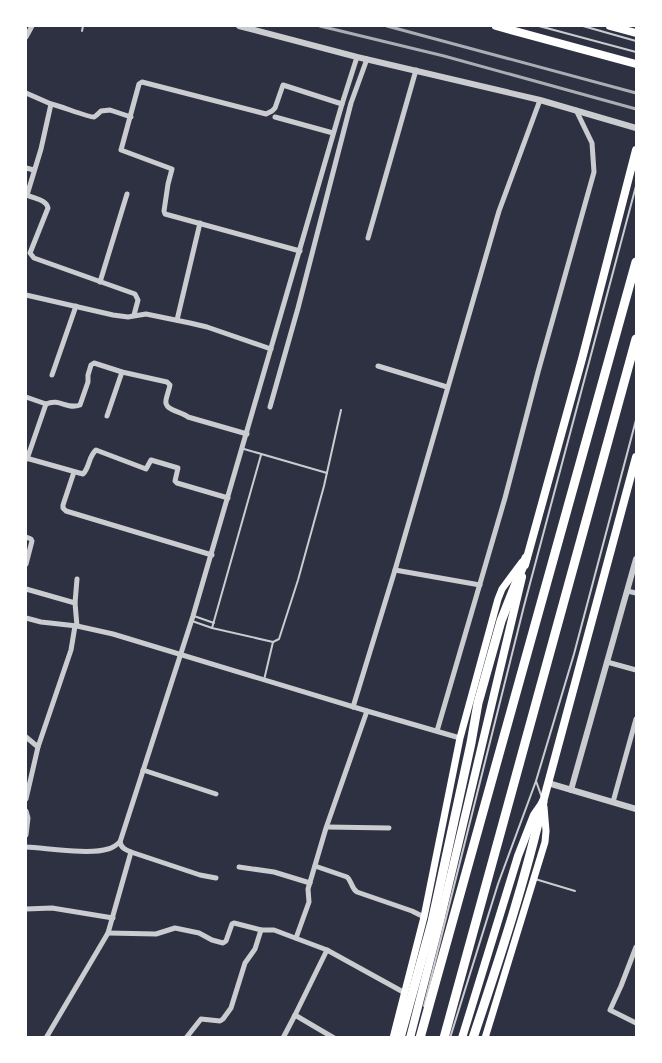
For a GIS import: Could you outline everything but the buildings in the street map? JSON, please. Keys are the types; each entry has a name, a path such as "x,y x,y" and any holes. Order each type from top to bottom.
{"highway":[{"path":"410,1038 441,921 526,558 582,359 636,150"},
{"path":"418,1038 636,262"},
{"path":"444,1038 636,339"},
{"path":"473,1038 510,924 535,836 636,457"},
{"path":"400,1038 432,922 478,703 501,621 526,558"},
{"path":"462,1038 518,856 534,815 543,802"}],"main road":[{"path":"495,26 636,64"},
{"path":"610,26 636,33"},
{"path":"393,1038 424,916 460,738 498,599 510,577 526,558"},
{"path":"485,1038 545,842 543,802"}],"street":[{"path":"26,37 32,26"},
{"path":"239,26 357,57 540,100 636,128"},
{"path":"26,847 100,851 110,849 120,842 193,619 357,57"},
{"path":"270,407 351,103 367,59"},
{"path":"368,238 416,70"},
{"path":"300,251 165,214 172,169 121,150 139,84 142,82 266,114 275,108 283,85 342,104"},
{"path":"26,93 90,118 95,117 101,111 110,110 131,117"},
{"path":"354,706 499,211 540,100"},
{"path":"51,104 41,149 27,195 43,201 48,208 30,253 34,258 135,294 138,300 134,315"},
{"path":"437,731 505,498 594,172 592,143 576,110"},
{"path":"275,117 333,133"},
{"path":"26,168 34,170"},
{"path":"100,282 127,194"},
{"path":"177,320 200,223"},
{"path":"26,296 113,315 128,317 146,314 177,320 207,327 271,349"},
{"path":"52,375 76,306"},
{"path":"26,397 46,404 55,402 76,407 80,405 91,365 94,363 169,384 165,403 169,408 188,417 246,434"},
{"path":"378,366 447,387"},
{"path":"107,416 122,372"},
{"path":"46,404 26,459 80,474 84,473 91,455 96,450 146,469 150,460 177,468 175,481 177,483 228,498"},
{"path":"74,472 63,505 66,511 212,555"},
{"path":"26,537 32,541 26,564"},
{"path":"571,790 636,558"},
{"path":"395,570 480,585"},
{"path":"26,800 38,747 71,650 76,626 76,579"},
{"path":"26,589 75,603"},
{"path":"627,591 636,593"},
{"path":"26,618 112,634 460,738"},
{"path":"607,662 636,670"},
{"path":"296,938 309,902 308,889 327,827 367,711"},
{"path":"613,802 635,731 636,719"},
{"path":"26,737 38,747"},
{"path":"143,770 216,794"},
{"path":"548,783 636,808"},
{"path":"26,811 28,818 26,835"},
{"path":"327,827 389,828"},
{"path":"120,842 123,849 200,875 216,878"},
{"path":"46,1038 108,933 131,852"},
{"path":"315,866 349,878 353,890 357,892 424,916"},
{"path":"239,867 274,872 310,883"},
{"path":"26,909 52,908 112,918"},
{"path":"108,933 156,934 175,928 200,933 212,940 225,943 234,923 261,930 274,930 327,950 405,993"},
{"path":"186,1038 201,1019 220,1021 231,1008 245,963 255,949 261,930"},
{"path":"636,947 610,1010 636,1023"},
{"path":"283,1038 327,950"},
{"path":"295,1015 334,1038"}],"lane":[{"path":"82,31 83,26"},
{"path":"539,26 636,52"},
{"path":"583,26 636,41"},
{"path":"418,1038 540,545 559,481 636,186"},
{"path":"193,619 212,628 273,642 279,639 298,580 327,473 341,410"},
{"path":"450,1038 498,884 536,781 574,654 636,420"},
{"path":"242,448 327,473"},
{"path":"212,628 261,454"},
{"path":"526,558 540,545"},
{"path":"193,619 214,623"},
{"path":"264,680 273,642"},
{"path":"536,781 543,802"},
{"path":"534,878 575,891"}],"railway":[{"path":"320,26 444,56 636,109"},
{"path":"387,26 636,93"}]}
